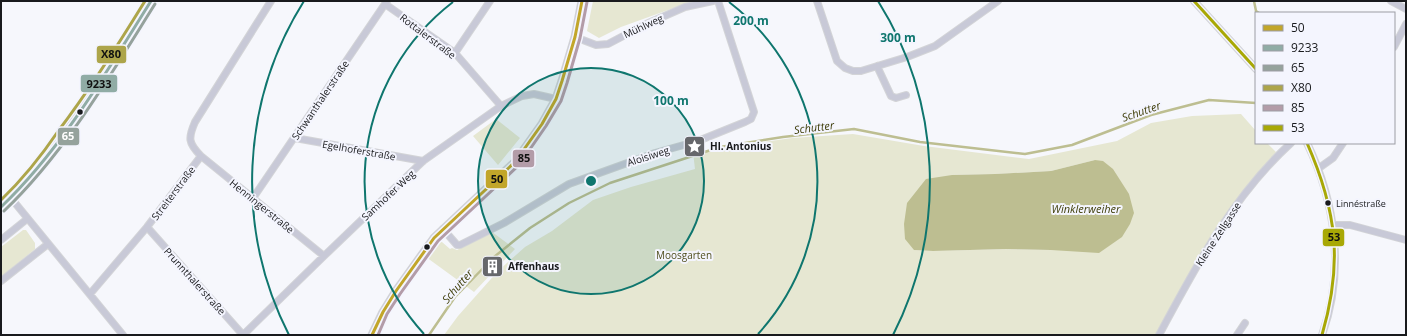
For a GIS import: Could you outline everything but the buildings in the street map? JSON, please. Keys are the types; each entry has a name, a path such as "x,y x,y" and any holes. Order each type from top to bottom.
{"main road":[{"path":"1,207 38,168 80,111 151,1"}],"street":[{"name":"Streiterstraße","path":"90,294 147,227 200,156 190,142 190,133 195,122 271,1"},
{"path":"455,53 490,1"},
{"path":"372,335 383,312 396,291 442,229 515,162 542,124 556,99 574,37 582,1"},
{"name":"Mühlweg","path":"574,37 596,45 608,44 644,25 685,8 713,1"},
{"name":"Aloisiweg","path":"442,229 457,245 460,245 504,223 569,184 655,153 698,141 751,119 754,112 718,1"},
{"path":"817,1 837,61 845,68 853,71 861,71 907,57 935,46 998,1"},
{"path":"1194,1 1255,68"},
{"path":"1391,1 1406,9"},
{"name":"Rottalerstraße","path":"386,2 455,53 501,106"},
{"name":"Schwanthalerstraße","path":"253,198 386,2"},
{"path":"1395,45 1406,24"},
{"path":"877,66 891,96 896,98 906,95"},
{"name":"Samhofer Weg","path":"243,335 423,161 501,106 522,96 534,94 556,99"},
{"name":"Egelhoferstraße","path":"295,138 423,161"},
{"name":"Kleine Zellgasse","path":"1159,335 1190,278 1222,226 1251,186 1276,157 1290,144"},
{"path":"1307,144 1319,168 1324,184 1333,225 1336,263 1332,302 1322,335"},
{"path":"1319,168 1333,158 1342,144"},
{"name":"Henningerstraße","path":"200,156 324,256"},
{"path":"11,198 123,335"},
{"path":"1,240 28,219"},
{"path":"1333,225 1350,225 1406,240"},
{"name":"Prunnthalerstraße","path":"147,227 243,335"},
{"path":"1,281 48,244"},
{"path":"1237,335 1245,323"}],"green space":[{"path":"593,1 693,1 621,27 599,38 587,31"},
{"name":"Moosgarten","path":"1241,114 1255,130 1255,144 1268,144 1276,152 1249,183 1208,241 1157,335 444,335 458,316 498,271 525,247 552,231 593,200 631,187 695,169 693,152 792,138 853,134 924,146 1029,159 1117,141 1151,123 1192,116","holes":["1095,160 1051,250 1006,249 933,251 914,250 952,175 1051,171"]},
{"path":"496,119 520,138 498,165 473,136"},
{"path":"23,230 26,230 35,243 35,249 1,277 1,247"},
{"path":"492,232 515,249 474,292 426,257 439,242 442,242 450,249 452,248 457,250"}],"water":[{"name":"Winklerweiher","path":"1095,160 1103,161 1113,169 1129,194 1134,213 1130,224 1122,237 1099,253 1006,249 933,251 914,250 905,239 904,224 907,203 926,179 952,175 1051,171"}],"waterway":[{"name":"Schutter","path":"1254,1 1258,12"},
{"name":"Schutter","path":"429,335 455,297 494,257 530,228 569,203 610,183 720,147 783,137 854,129 920,142 1025,154 1072,145 1151,115 1209,100 1255,103"}],"transit line":[{"name":"X80","path":"1,200 25,175 53,139 93,83 145,1"},
{"name":"9233","path":"1,207 44,161 82,109 151,1"},
{"name":"50","path":"372,335 383,312 396,291 434,238 515,162 542,124 556,99 562,81 575,37 582,1"},
{"name":"53","path":"1194,1 1255,68"},
{"name":"85","path":"378,335 387,314 438,241 519,165 546,126 561,101 567,83 580,38 587,2"},
{"name":"65","path":"4,211 47,164 86,112 155,4"},
{"name":"53","path":"1307,144 1325,192 1334,238 1333,284 1329,309 1322,335"}],"place":[{"name":"Hl. Antonius","path":"694,146"},
{"name":"Linnéstraße","path":"1328,203"},
{"name":"Affenhaus","path":"492,266"}]}
